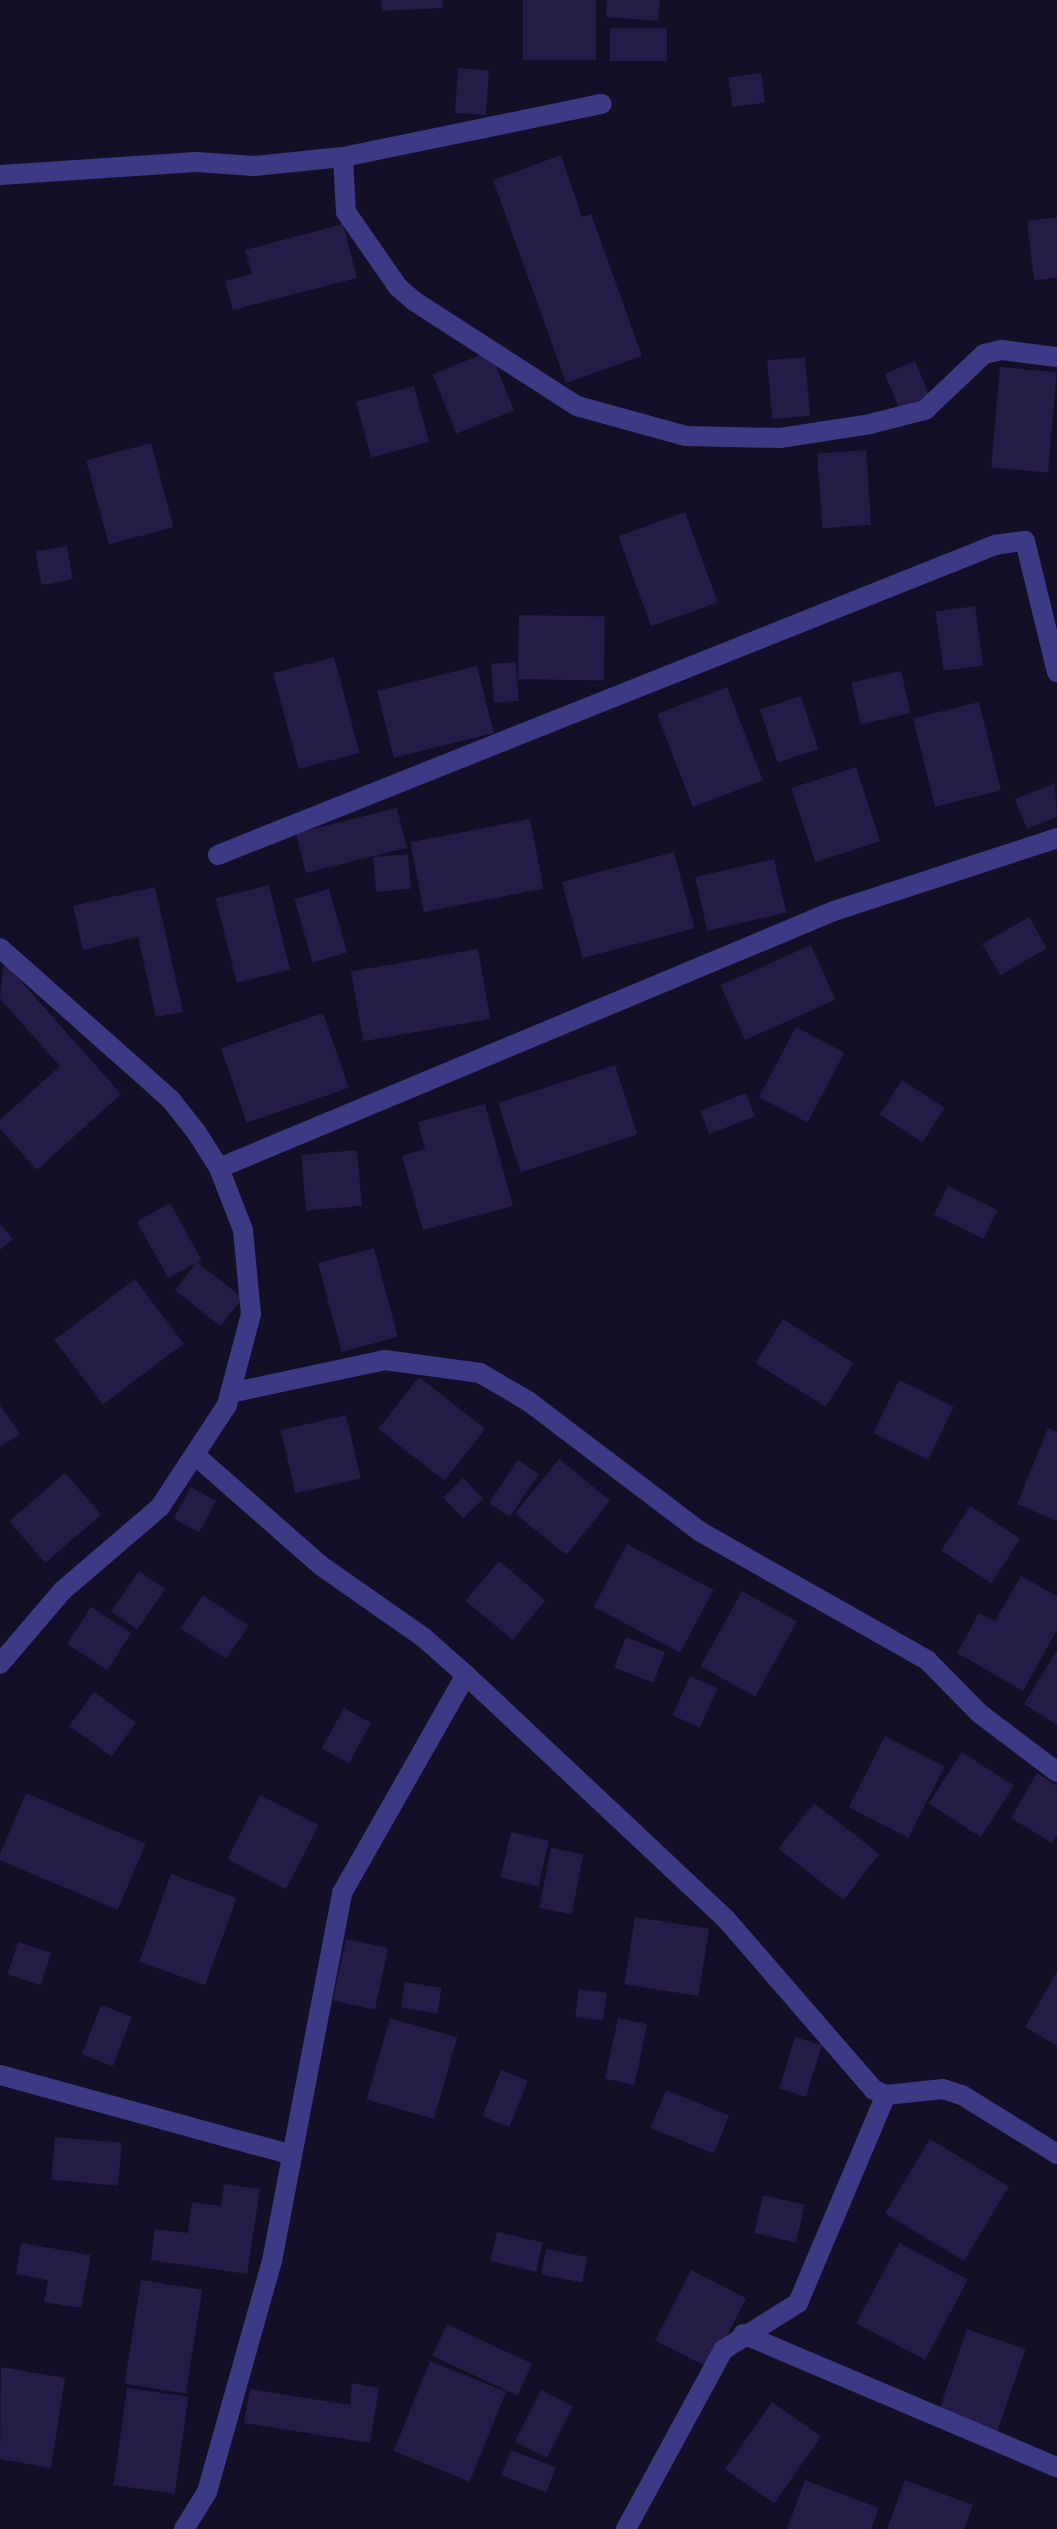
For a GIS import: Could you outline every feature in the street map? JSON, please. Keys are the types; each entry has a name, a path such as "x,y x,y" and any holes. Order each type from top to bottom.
{"street":[{"path":"0,175 196,162 254,166 343,157 602,104"},
{"path":"343,157 346,212 398,287 414,301 577,406 686,436 780,438 870,424 925,410 984,354 1002,350 1057,357"},
{"path":"218,855 995,545 1025,541 1057,672"},
{"path":"219,1168 834,911 1057,838"},
{"path":"0,948 171,1100 219,1168 243,1230 251,1314 230,1393 195,1455 160,1507 63,1590 0,1664"},
{"path":"230,1393 385,1360 480,1373 528,1401 699,1531 927,1660 979,1713 1057,1772"},
{"path":"195,1455 320,1565 423,1637 466,1675 725,1918 874,2090 886,2095 925,2089 962,2095 1057,2154"},
{"path":"184,2529 211,2476 272,2261 342,1893 466,1675"},
{"path":"0,2075 292,2155"},
{"path":"626,2529 723,2350 743,2334 798,2303 886,2095"},
{"path":"743,2334 1057,2467"}],"building":[{"path":"381,0 442,0 443,8 382,11"},
{"path":"523,0 596,0 596,60 523,60"},
{"path":"607,0 660,0 658,21 606,17"},
{"path":"610,28 667,28 667,61 610,61"},
{"path":"458,68 489,70 486,115 455,113"},
{"path":"761,73 765,103 732,107 728,78"},
{"path":"561,155 582,217 591,214 642,356 566,383 493,180"},
{"path":"1057,217 1057,278 1034,280 1027,221"},
{"path":"343,224 357,278 233,310 225,281 252,274 245,250"},
{"path":"490,351 514,410 456,434 433,374"},
{"path":"805,357 810,416 772,419 767,360"},
{"path":"915,361 930,397 900,410 885,374"},
{"path":"1000,367 1057,372 1048,473 991,468"},
{"path":"414,386 429,442 371,458 356,402"},
{"path":"151,443 174,527 109,544 86,460"},
{"path":"866,450 871,525 822,528 817,453"},
{"path":"685,512 718,602 651,626 618,536"},
{"path":"67,546 73,579 41,585 35,552"},
{"path":"975,606 983,665 944,671 935,612"},
{"path":"519,615 605,617 604,680 518,679"},
{"path":"334,657 360,753 299,769 273,673"},
{"path":"516,662 519,701 494,703 491,664"},
{"path":"477,666 494,733 394,758 377,691"},
{"path":"901,671 911,713 861,724 851,682"},
{"path":"727,687 763,780 693,807 657,714"},
{"path":"801,696 818,749 777,763 760,709"},
{"path":"979,702 1001,790 935,807 913,718"},
{"path":"856,767 880,841 815,862 791,788"},
{"path":"1055,783 1057,817 1027,829 1015,799"},
{"path":"397,808 407,848 306,873 296,833"},
{"path":"530,819 544,889 424,912 410,842"},
{"path":"674,852 694,928 582,958 562,882"},
{"path":"408,854 411,889 376,892 373,857"},
{"path":"774,859 786,913 707,931 695,877"},
{"path":"269,885 290,969 237,983 216,898"},
{"path":"155,887 183,1012 156,1017 138,937 83,950 73,906"},
{"path":"329,889 347,952 313,962 294,899"},
{"path":"1029,917 1047,948 1000,975 982,944"},
{"path":"811,945 835,1000 745,1040 721,985"},
{"path":"478,949 490,1019 363,1041 351,971"},
{"path":"4,962 121,1094 37,1170 0,1129 0,1120 60,1066 0,999"},
{"path":"323,1013 349,1088 247,1123 221,1048"},
{"path":"796,1027 845,1053 807,1123 759,1097"},
{"path":"615,1065 638,1134 521,1172 498,1103"},
{"path":"902,1080 945,1108 922,1142 880,1114"},
{"path":"746,1093 755,1116 709,1134 700,1111"},
{"path":"485,1104 513,1206 423,1230 402,1156 425,1149 418,1122"},
{"path":"357,1150 362,1206 306,1211 301,1155"},
{"path":"948,1186 997,1210 983,1239 934,1215"},
{"path":"170,1203 202,1260 168,1278 137,1221"},
{"path":"0,1224 13,1239 0,1250"},
{"path":"374,1248 398,1337 342,1352 318,1263"},
{"path":"197,1262 243,1298 221,1326 175,1290"},
{"path":"135,1279 184,1344 103,1404 54,1340"},
{"path":"783,1319 853,1363 826,1407 755,1363"},
{"path":"419,1377 485,1429 445,1481 378,1429"},
{"path":"899,1380 954,1407 928,1460 873,1433"},
{"path":"0,1405 20,1434 0,1447"},
{"path":"346,1415 361,1478 295,1493 281,1430"},
{"path":"1048,1428 1057,1432 1057,1521 1017,1504"},
{"path":"559,1459 610,1501 566,1555 515,1513"},
{"path":"518,1460 539,1474 510,1517 489,1503"},
{"path":"65,1473 101,1515 45,1563 9,1522"},
{"path":"463,1478 483,1499 463,1518 443,1497"},
{"path":"191,1487 216,1501 199,1533 174,1518"},
{"path":"970,1506 1020,1539 991,1583 941,1550"},
{"path":"627,1544 714,1590 680,1653 594,1607"},
{"path":"499,1561 546,1600 512,1640 466,1601"},
{"path":"139,1571 165,1589 137,1629 111,1611"},
{"path":"1021,1576 1057,1596 1057,1630 1023,1691 957,1653 979,1613 995,1621"},
{"path":"742,1591 797,1622 755,1697 700,1666"},
{"path":"203,1595 249,1626 226,1659 181,1628"},
{"path":"91,1607 131,1633 107,1670 67,1644"},
{"path":"626,1637 665,1652 653,1683 614,1668"},
{"path":"1057,1650 1057,1725 1024,1704"},
{"path":"690,1676 717,1688 700,1727 673,1715"},
{"path":"94,1692 136,1723 111,1757 69,1726"},
{"path":"344,1708 371,1723 349,1763 322,1748"},
{"path":"885,1736 945,1766 908,1838 849,1807"},
{"path":"962,1752 1014,1786 981,1837 929,1803"},
{"path":"1037,1773 1057,1786 1057,1835 1052,1843 1011,1818"},
{"path":"26,1793 146,1844 118,1910 0,1860"},
{"path":"260,1795 319,1825 286,1889 227,1859"},
{"path":"814,1803 879,1854 844,1900 778,1849"},
{"path":"511,1832 549,1841 538,1887 500,1878"},
{"path":"551,1848 583,1854 572,1914 539,1908"},
{"path":"171,1874 237,1898 205,1985 139,1961"},
{"path":"635,1917 709,1929 698,1996 624,1984"},
{"path":"346,1939 388,1948 375,2010 333,2001"},
{"path":"18,1942 51,1953 41,1985 7,1974"},
{"path":"1057,1972 1057,2046 1025,2027"},
{"path":"405,1982 442,1988 437,2013 401,2008"},
{"path":"579,1989 607,1993 603,2021 575,2017"},
{"path":"101,2005 132,2017 113,2066 82,2054"},
{"path":"390,2018 457,2037 434,2119 367,2100"},
{"path":"618,2018 647,2024 634,2085 605,2079"},
{"path":"795,2037 822,2045 806,2097 779,2089"},
{"path":"501,2070 528,2081 509,2127 482,2116"},
{"path":"666,2090 729,2115 714,2153 651,2128"},
{"path":"55,2137 122,2143 118,2186 51,2180"},
{"path":"930,2139 1009,2186 964,2261 885,2214"},
{"path":"224,2184 260,2189 247,2274 151,2260 155,2229 188,2233 192,2202 221,2206"},
{"path":"763,2195 805,2205 796,2243 754,2233"},
{"path":"497,2232 543,2243 536,2272 490,2261"},
{"path":"21,2243 91,2255 81,2308 44,2302 48,2280 16,2274"},
{"path":"899,2243 968,2280 925,2360 856,2323"},
{"path":"546,2249 587,2257 582,2283 541,2275"},
{"path":"691,2270 746,2298 710,2369 655,2340"},
{"path":"141,2280 202,2290 186,2393 125,2384"},
{"path":"447,2324 532,2364 517,2395 432,2356"},
{"path":"967,2329 1026,2349 996,2434 938,2414"},
{"path":"430,2361 506,2392 470,2482 394,2451"},
{"path":"1,2367 65,2378 51,2468 0,2459"},
{"path":"352,2383 379,2388 370,2443 244,2423 250,2389 350,2405"},
{"path":"127,2388 188,2397 175,2494 113,2485"},
{"path":"541,2390 573,2406 547,2458 515,2442"},
{"path":"772,2402 821,2436 774,2504 725,2469"},
{"path":"511,2450 556,2467 546,2492 501,2475"},
{"path":"805,2480 879,2508 871,2529 787,2529"},
{"path":"905,2480 973,2505 964,2529 887,2529"}]}
